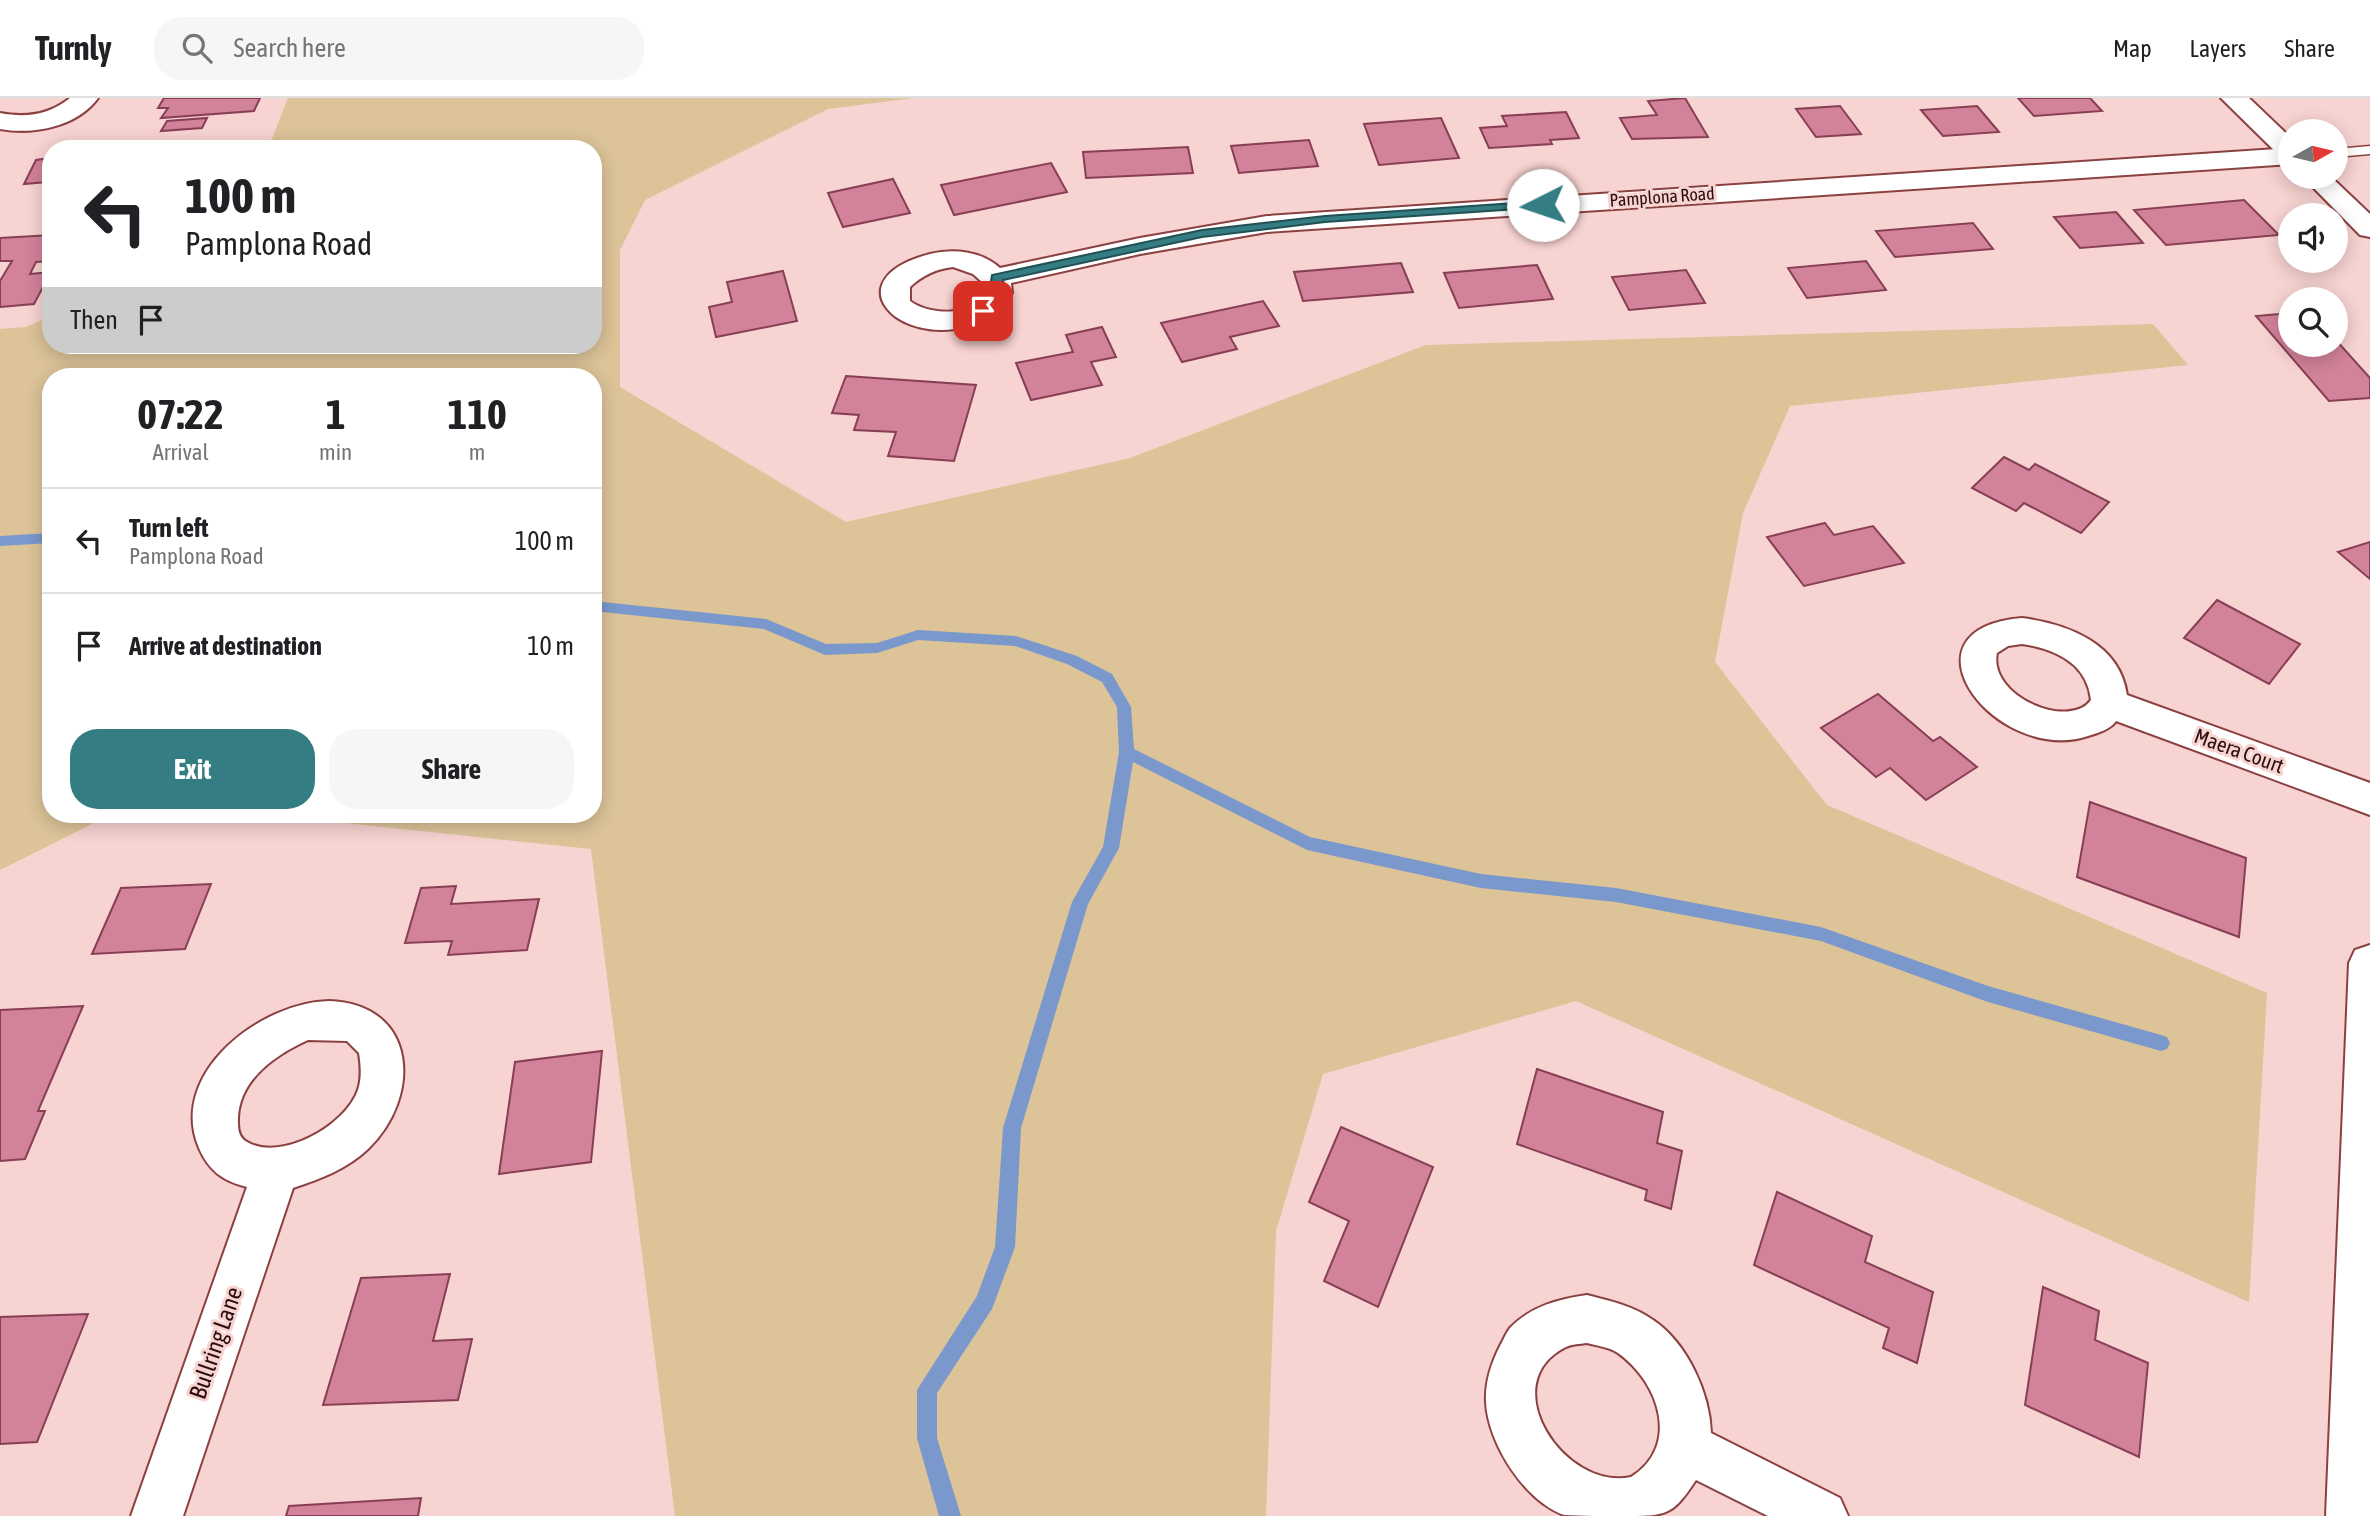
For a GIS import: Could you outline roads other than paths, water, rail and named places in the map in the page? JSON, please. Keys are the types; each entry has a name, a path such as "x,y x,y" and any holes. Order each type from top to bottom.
{"street":[{"path":"0,121 18,124 45,120 70,110 85,98"},
{"path":"2234,98 2278,141"},
{"name":"Pamplona Road","path":"996,278 1202,234 1268,224 2278,155"},
{"path":"2328,189 2370,229"},
{"name":"Maera Court","path":"2108,702 2370,799"},
{"path":"2352,1516 2367,1214 2370,963"},
{"name":"Bullring Lane","path":"157,1516 276,1170"},
{"path":"1685,1447 1822,1516"}],"lane":[{"path":"2348,152 2370,150"}],"waterway":[{"path":"0,541 42,539"},
{"path":"602,607 766,624 825,650 877,648 918,635 1016,641 1072,660 1107,678 1124,707 1127,752"},
{"path":"950,1516 927,1438 927,1390 985,1302 1005,1247 1012,1128 1080,902 1111,848 1127,752"},
{"path":"1127,752 1307,843 1481,881 1616,895 1821,934 1988,994 2161,1043"}]}
